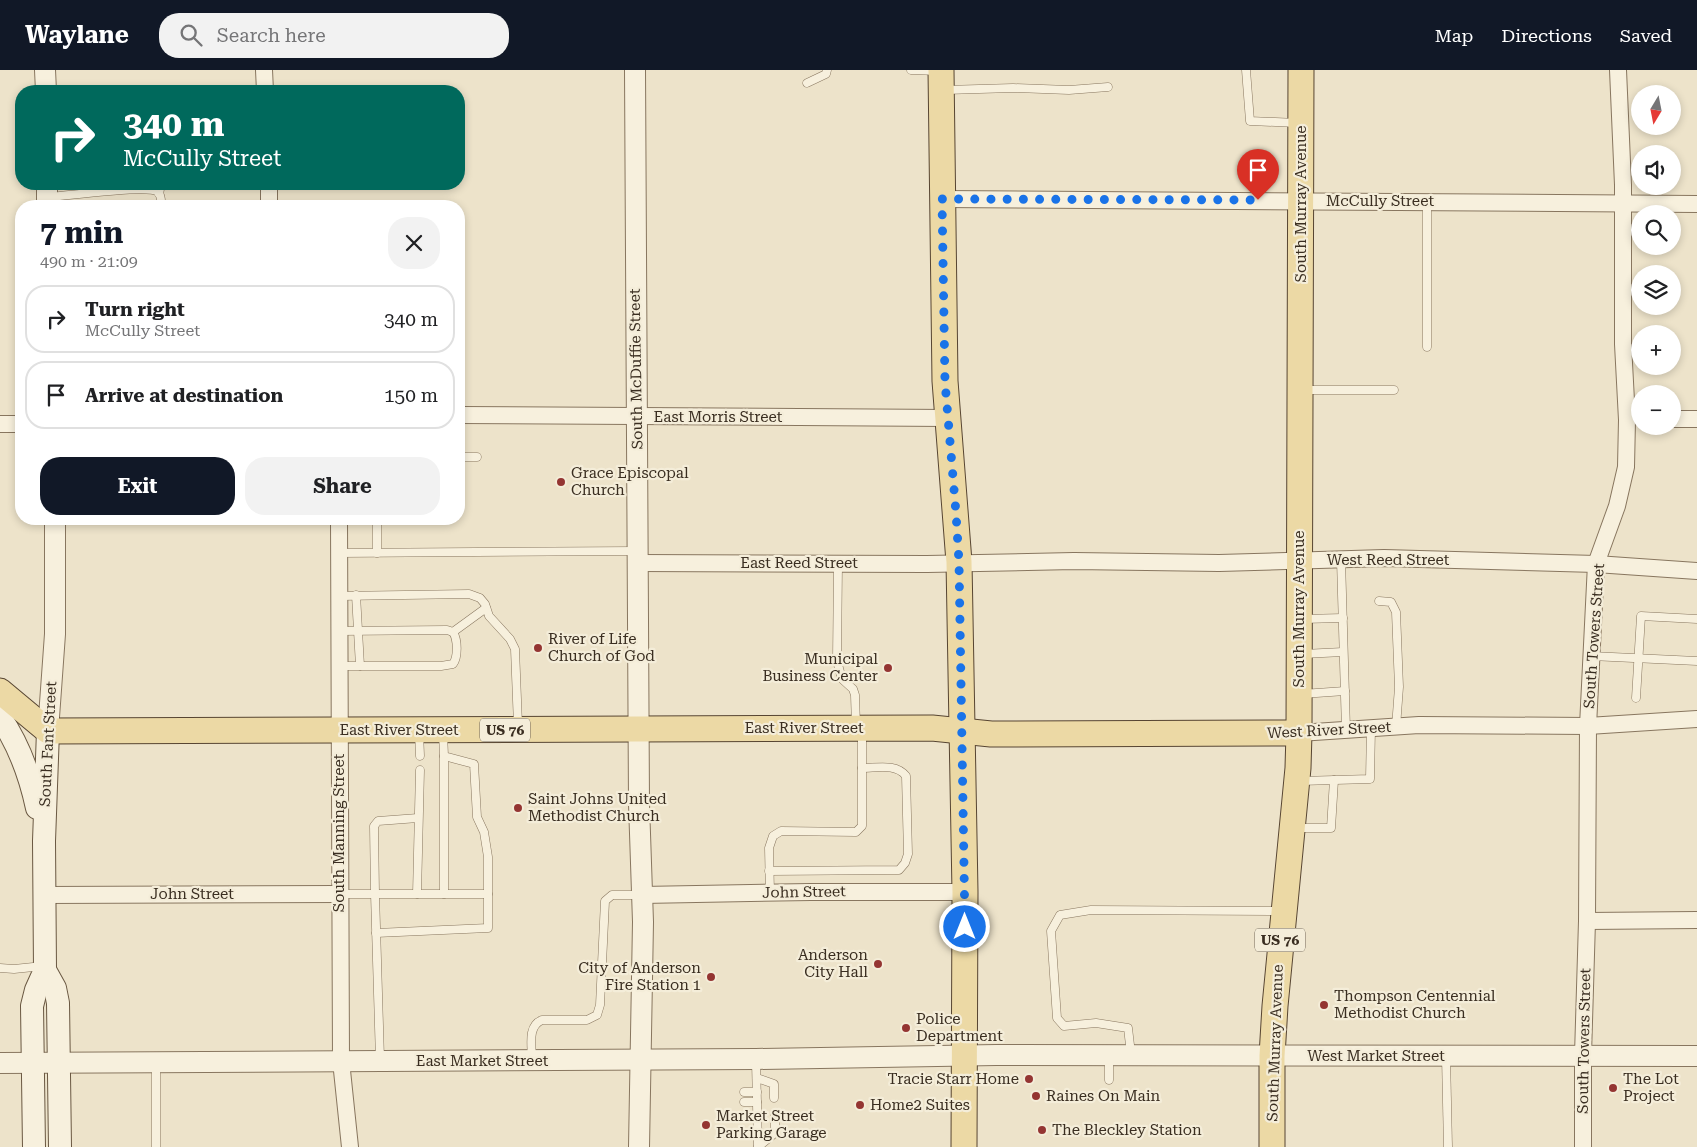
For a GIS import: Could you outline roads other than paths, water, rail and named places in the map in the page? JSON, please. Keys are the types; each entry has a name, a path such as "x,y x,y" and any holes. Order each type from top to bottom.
{"main road":[{"name":"South Murray Avenue","path":"1272,1147 1272,1056 1299,733 1301,70"},
{"path":"941,77 945,382 959,562 965,892 964,1147"},
{"path":"0,691 48,731"},
{"path":"0,717 22,756 36,804 44,841"},
{"name":"East River Street","path":"48,731 859,728 962,730"},
{"name":"West River Street","path":"962,730 991,734 1299,733"},
{"name":"South Fant Street","path":"34,1147 32,1006 45,968 44,841 48,731"},
{"name":"South Fant Street","path":"45,968 55,988 58,1003 60,1147"}],"street":[{"path":"45,70 46,85"},
{"path":"264,70 265,85"},
{"name":"South McDuffie Street","path":"635,70 639,729 643,922 639,1147"},
{"name":"South Towers Street","path":"1618,70 1622,202 1623,344 1631,405"},
{"name":"McCully Street","path":"942,199 1622,202 1697,204"},
{"name":"East Morris Street","path":"465,415 948,418"},
{"path":"1681,419 1697,419"},
{"path":"0,424 15,424"},
{"name":"South Towers Street","path":"1583,1147 1588,726 1596,564 1617,506 1631,433"},
{"name":"South Fant Street","path":"48,731 55,634 55,525"},
{"name":"South Manning Street","path":"339,525 340,1060 350,1147"},
{"name":"East Reed Street","path":"638,557 838,563 959,562"},
{"name":"West Reed Street","path":"959,562 1219,563 1384,558 1596,564 1697,571"},
{"name":"West River Street","path":"1299,733 1419,725 1588,726 1697,719"},
{"name":"John Street","path":"642,895 770,892 965,892"},
{"name":"John Street","path":"45,895 339,894"},
{"path":"1587,921 1697,920"},
{"name":"West Market Street","path":"964,1055 1697,1056"},
{"name":"East Market Street","path":"0,1063 640,1059 757,1068 964,1055"}],"lane":[{"path":"807,83 826,74 827,70"},
{"path":"911,70 941,77 1013,88 1069,90 1108,87"},
{"path":"1246,70 1250,121 1301,123"},
{"path":"47,196 125,190"},
{"path":"154,190 159,194 161,200"},
{"path":"159,194 160,190"},
{"path":"1427,201 1427,347"},
{"path":"1300,390 1394,390"},
{"path":"465,457 477,457"},
{"path":"377,525 377,553"},
{"path":"339,553 638,557"},
{"path":"1341,560 1346,730"},
{"path":"770,892 769,848 773,836 781,831 856,832 862,826 862,768 855,695 853,689 842,679 837,661 838,563"},
{"path":"339,596 469,594 480,598 489,616 510,639 515,649 518,730"},
{"path":"356,595 360,666"},
{"path":"1379,601 1391,602 1396,612 1399,687 1396,727"},
{"path":"452,632 486,608"},
{"path":"1636,698 1641,616 1697,619"},
{"path":"1299,619 1342,618"},
{"path":"339,631 447,630 456,637 456,660 453,664 340,666"},
{"path":"1299,654 1343,652"},
{"path":"1591,656 1697,660"},
{"path":"1299,694 1345,691"},
{"path":"1296,781 1370,779 1371,728"},
{"path":"418,730 420,756"},
{"path":"443,730 444,894"},
{"path":"376,934 488,928 488,856 484,832 477,817 474,764 444,756"},
{"path":"769,871 898,870 905,862 908,854 906,776 902,771 891,767 862,768"},
{"path":"418,894 420,770"},
{"path":"1292,828 1331,828 1334,780"},
{"path":"380,1061 374,826 378,822 418,818"},
{"path":"339,894 488,894"},
{"path":"532,1060 532,1033 533,1027 537,1022 542,1020 587,1020 596,1015 600,1005 606,901 612,896 642,895"},
{"path":"1131,1055 1128,1028 1096,1023 1064,1026 1057,1018 1051,931 1060,915 1091,910 1283,911"},
{"path":"0,968 45,968"},
{"path":"1109,1080 1110,1055"},
{"path":"1446,1056 1448,1147"},
{"path":"156,1061 156,1147"},
{"path":"757,1068 758,1147"},
{"path":"757,1068 774,1084 774,1098"},
{"path":"744,1092 757,1092"},
{"path":"744,1102 757,1102"},
{"path":"758,1147 775,1133 775,1115"}],"place":[{"name":"Grace Episcopal Church","path":"561,482"},
{"name":"River of Life Church of God","path":"538,648"},
{"name":"Municipal Business Center","path":"888,668"},
{"name":"Saint Johns United Methodist Church","path":"518,808"},
{"name":"Anderson City Hall","path":"878,964"},
{"name":"City of Anderson Fire Station 1","path":"711,977"},
{"name":"Thompson Centennial Methodist Church","path":"1324,1005"},
{"name":"Police Department","path":"906,1028"},
{"name":"Tracie Starr Home","path":"1029,1079"},
{"name":"The Lot Project","path":"1613,1088"},
{"name":"Raines On Main","path":"1036,1096"},
{"name":"Home2 Suites","path":"860,1105"},
{"name":"Market Street Parking Garage","path":"706,1125"},
{"name":"The Bleckley Station","path":"1042,1130"}]}
